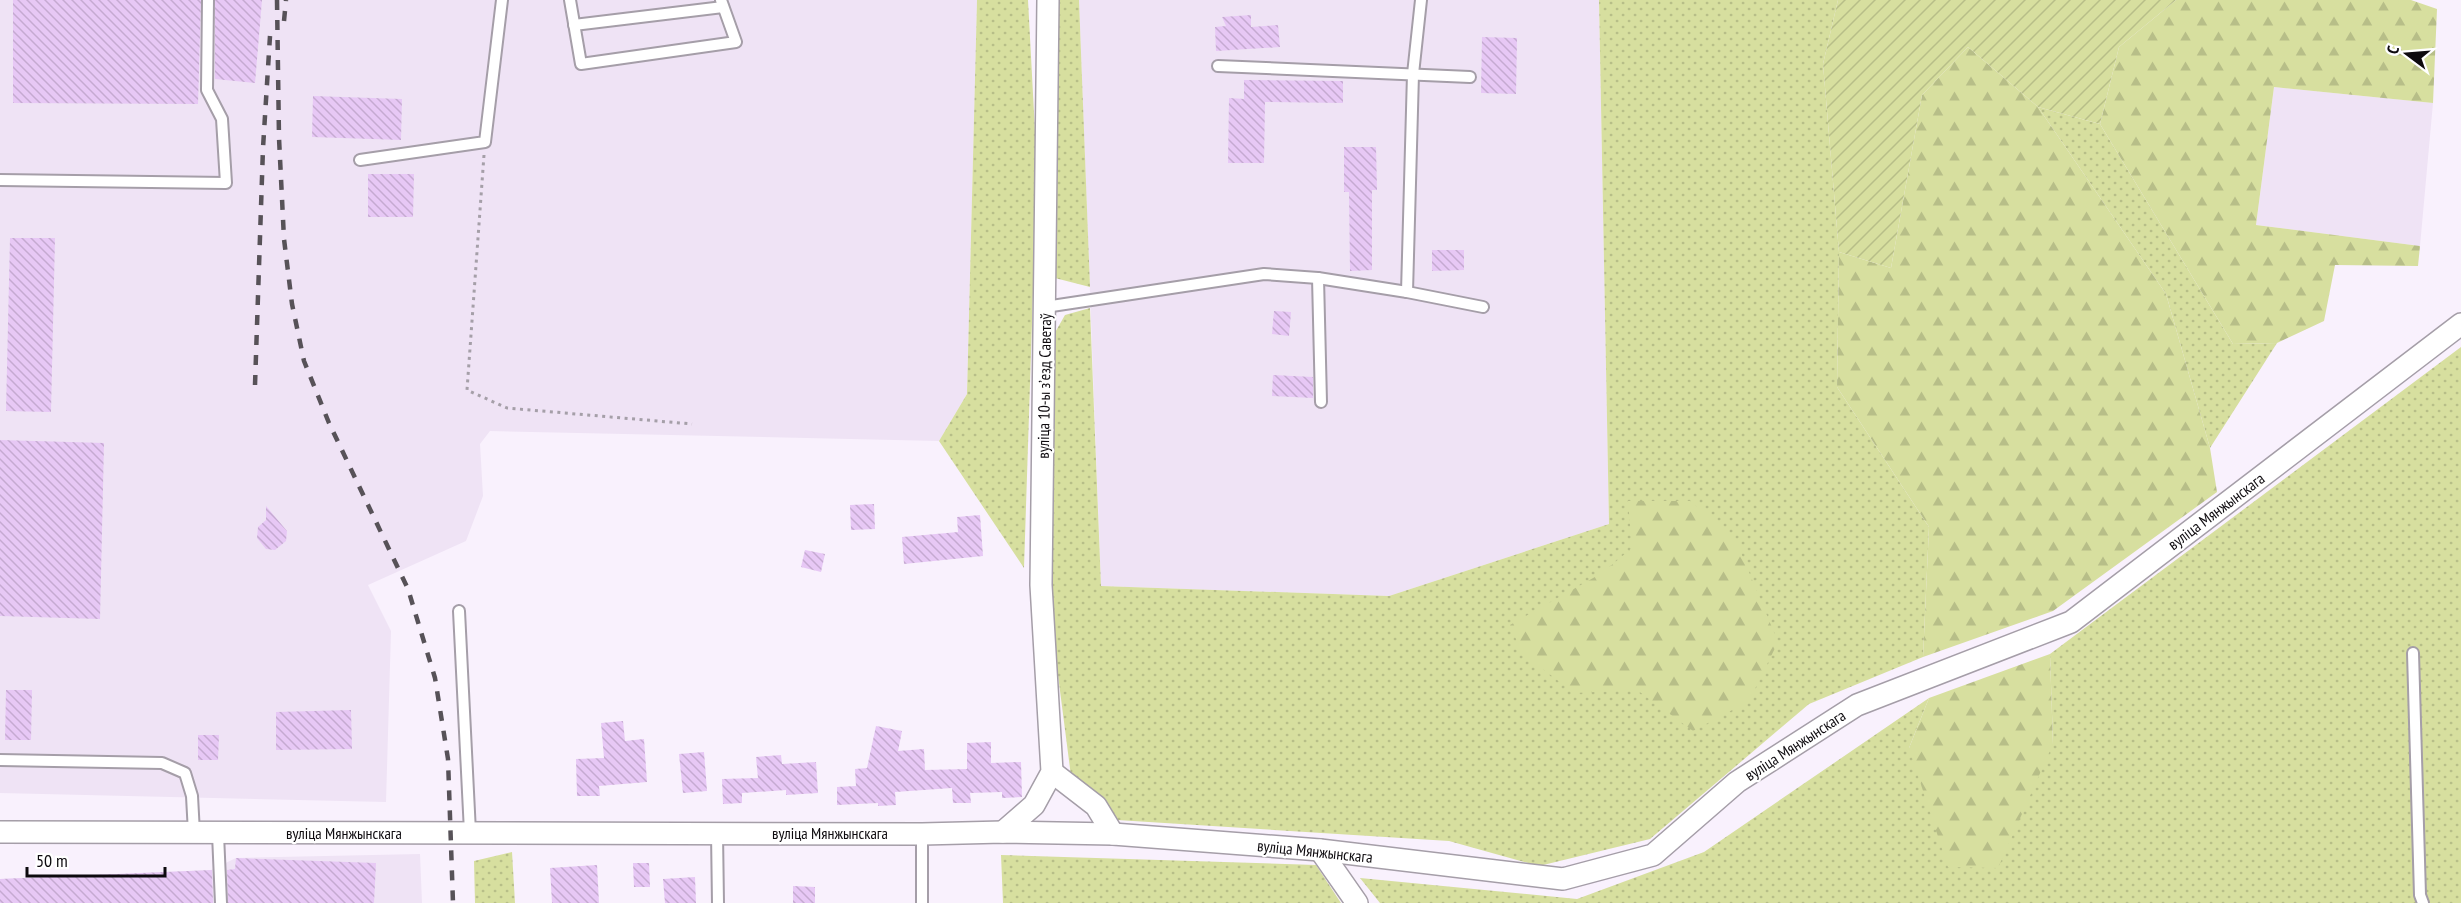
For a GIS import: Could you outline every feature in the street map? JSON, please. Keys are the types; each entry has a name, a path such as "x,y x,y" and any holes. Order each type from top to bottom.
{"street":[{"name":"вуліца 10-ы зʼезд Саветаў","path":"1048,0 1041,585 1052,772"},
{"name":"вуліца Мянжынскага","path":"0,832 922,834 1003,831 1113,834 1320,850 1563,879 1653,855 1737,782 1857,705 2071,622 2461,324"},
{"path":"1003,831 1034,805 1052,772 1096,806 1113,834"},
{"path":"1320,850 1357,903"}],"lane":[{"path":"0,180 226,183 222,119 207,90 208,0"},
{"path":"360,160 485,142 502,0"},
{"path":"570,0 574,25 581,64 736,42 722,3 574,25"},
{"path":"1407,292 1413,75 1421,0"},
{"path":"1218,66 1470,78"},
{"path":"1045,307 1264,274 1318,278 1483,307"},
{"path":"1318,278 1322,402"},
{"path":"459,611 470,832"},
{"path":"2413,653 2420,895 2423,903"},
{"path":"0,760 162,763 185,773 192,796 194,833"},
{"path":"717,833 718,903"},
{"path":"218,834 221,903"},
{"path":"922,834 922,903"}],"path":[{"path":"485,142 467,390 507,408 692,424"}],"shaded area":[{"path":"0,0 977,0 967,394 939,441 490,431 480,444 483,496 466,541 368,585 391,631 386,802 0,793"},
{"path":"1079,0 1599,0 1609,524 1389,596 1101,586"},
{"path":"2274,87 2433,103 2420,246 2256,225"},
{"path":"420,854 422,903 0,903 0,879 211,870 236,858"}],"green space":[{"path":"977,0 1028,0 1037,169 1024,568 939,441 967,394"},
{"path":"1057,0 1079,0 1090,287 1051,277"},
{"path":"1599,0 1838,0 1823,64 1839,252 1837,387 1929,527 1923,657 1809,704 1650,839 1539,866 1449,841 1117,820 1071,776 1047,590 1053,336 1065,315 1090,308 1101,586 1389,596 1609,524"},
{"path":"1838,0 2176,0 2119,47 2100,124 2038,107 1968,47 1922,95 1891,268 1839,252 1823,64"},
{"path":"2176,0 2411,0 2437,9 2433,103 2274,87 2256,225 2420,246 2418,266 2335,265 2324,321 2277,343 2233,344 2100,124 2119,47"},
{"path":"1968,47 2038,107 2166,294 2210,448 2217,492 2053,611 1923,657 1929,527 1837,387 1839,252 1891,268 1922,95"},
{"path":"2038,107 2100,124 2233,344 2277,343 2210,448 2166,294"},
{"path":"2461,347 2461,903 1380,903 1360,878 1577,899 1704,852 1929,698 1909,748 2053,744 2050,654"},
{"path":"1628,501 1690,501 1734,536 1778,642 1749,701 1693,731 1637,690 1574,693 1522,653 1510,625 1602,573 1632,548"},
{"path":"2050,654 2053,744 1998,868 1948,867 1909,748 1929,698"},
{"path":"512,852 515,903 475,903 474,861"},
{"path":"1001,855 1316,865 1341,903 1003,903"}],"building":[{"path":"13,0 201,0 198,104 13,103"},
{"path":"215,0 262,0 255,83 215,79"},
{"path":"1251,15 1251,27 1278,25 1280,47 1216,51 1215,27 1226,26 1222,17"},
{"path":"1482,37 1517,38 1516,94 1481,93"},
{"path":"1244,80 1343,81 1343,103 1265,102 1264,163 1228,163 1229,98 1244,99"},
{"path":"313,96 402,99 401,140 312,137"},
{"path":"1344,147 1376,147 1377,190 1372,190 1372,270 1350,271 1349,192 1344,192"},
{"path":"368,174 414,174 413,217 368,217"},
{"path":"10,238 55,238 51,412 6,411"},
{"path":"1432,250 1464,250 1464,270 1432,271"},
{"path":"1274,311 1291,312 1289,336 1272,334"},
{"path":"1273,375 1313,377 1313,398 1272,396"},
{"path":"0,440 104,443 100,619 0,616"},
{"path":"874,504 875,529 851,530 850,505"},
{"path":"266,506 287,531 286,541 275,550 266,549 257,538 258,527 266,520"},
{"path":"980,515 983,556 904,564 902,537 958,532 957,517"},
{"path":"805,550 825,554 821,572 801,567"},
{"path":"6,690 32,690 31,740 5,740"},
{"path":"351,710 352,749 276,750 276,712"},
{"path":"623,721 625,741 644,739 647,782 599,786 600,796 577,796 576,759 604,758 601,723"},
{"path":"876,726 902,731 898,751 924,749 925,770 967,769 967,743 991,742 991,763 1021,762 1022,797 1002,798 1002,792 970,793 971,803 953,803 952,788 895,792 896,805 878,806 878,803 837,805 837,787 856,786 855,769 867,768"},
{"path":"198,735 219,735 218,760 198,760"},
{"path":"704,752 707,791 683,793 679,754"},
{"path":"781,755 782,764 816,762 818,793 786,795 786,790 742,793 742,803 723,804 722,779 758,778 756,757"},
{"path":"236,858 376,863 374,903 228,903 227,870 235,869"},
{"path":"633,863 649,863 650,887 634,887"},
{"path":"597,865 599,903 552,903 550,868"},
{"path":"212,870 213,903 0,903 0,879"},
{"path":"695,877 696,903 665,903 663,879"},
{"path":"793,886 815,887 815,903 793,903"}],"railway":[{"path":"277,0 279,138 284,239 292,304 304,361 329,423 408,589 435,678 448,759 453,903"},
{"path":"284,21 286,0"},
{"path":"255,385 263,148 270,36"}]}
